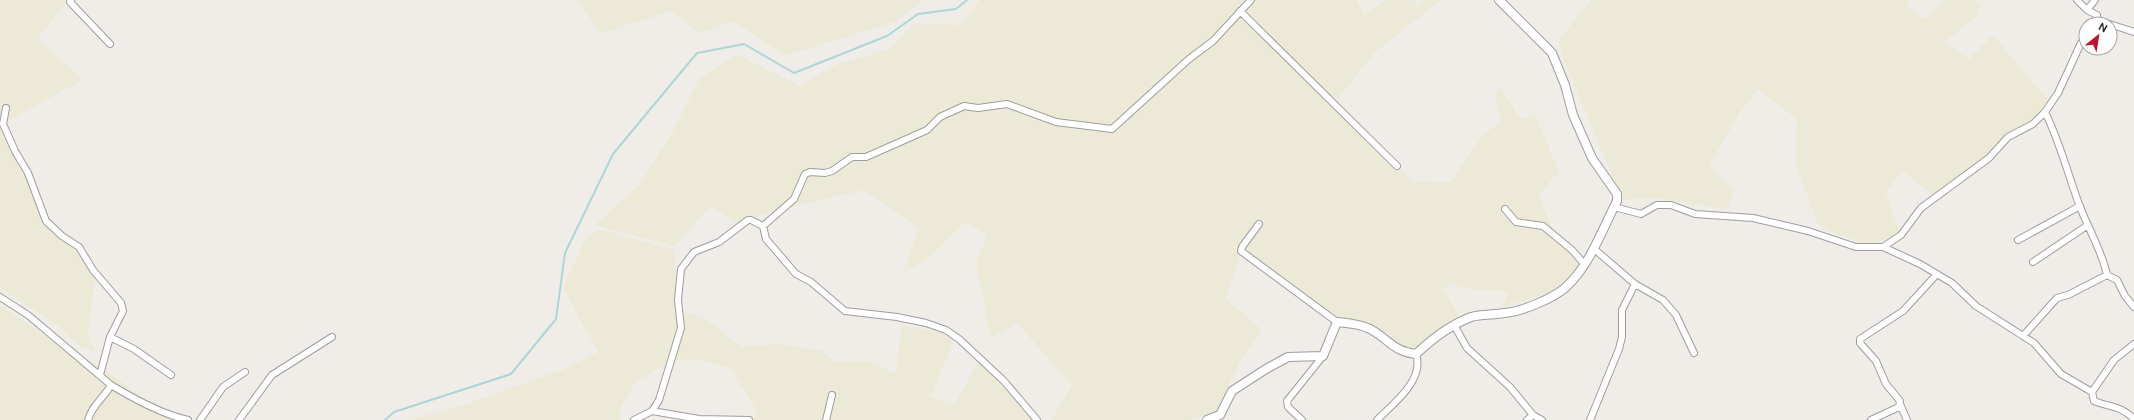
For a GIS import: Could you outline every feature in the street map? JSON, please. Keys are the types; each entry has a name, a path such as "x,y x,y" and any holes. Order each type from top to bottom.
{"street":[{"path":"71,0 70,2 110,44"},
{"path":"763,226 794,198 805,174 810,172 825,173 832,171 852,157 866,157 927,130 940,117 964,106 978,108 1007,104 1056,122 1112,129 1189,59 1213,41 1251,0"},
{"path":"1416,354 1435,336 1454,326 1478,316 1506,313 1526,308 1565,288 1585,265 1618,198 1617,194 1592,158 1573,115 1565,85 1552,53 1499,0"},
{"path":"2077,0 2087,10 2097,16"},
{"path":"2087,10 2095,0"},
{"path":"1240,11 1397,166"},
{"path":"2118,26 2134,32"},
{"path":"1883,247 1901,235 1921,208 1989,158 2008,137 2033,124 2045,112 2058,93 2078,50"},
{"path":"6,108 3,124 15,151 28,173 46,221 62,236 79,247 93,270 121,303 123,311 110,337 100,376"},
{"path":"2045,112 2054,129 2080,206 2104,260 2107,275"},
{"path":"1614,207 1641,214 1657,205 1671,205 1695,214 1753,218 1808,231 1856,247 1883,247 1952,283 1976,306 2034,343 2062,374 2092,392 2094,401 2123,409 2134,419"},
{"path":"2018,240 2080,206"},
{"path":"1505,209 1516,222 1543,226 1572,250 1585,265"},
{"path":"634,420 652,411 659,400 681,328 678,300 679,277 684,264 694,252 719,242 748,220 763,226"},
{"path":"1259,224 1242,247 1241,251 1337,322 1361,325 1372,330 1402,352 1416,354"},
{"path":"2033,262 2088,225"},
{"path":"763,226 766,239 796,274 811,282 845,311 926,323 946,330 959,338 1004,381 1037,420"},
{"path":"1593,248 1635,284 1663,300 1676,316 1694,353"},
{"path":"1907,420 1900,401 1886,384 1876,361 1860,342 1860,339 1903,311 1937,274"},
{"path":"2107,275 2117,280 2125,296 2134,306"},
{"path":"2023,336 2045,314 2057,298 2068,295 2107,275"},
{"path":"1590,420 1619,349 1622,337 1622,310 1635,284"},
{"path":"0,297 28,314 111,385 177,418 188,420"},
{"path":"1302,420 1288,407 1287,401 1323,356 1337,322"},
{"path":"1454,326 1467,348 1510,387 1533,415 1542,420"},
{"path":"110,337 134,349 171,374"},
{"path":"238,420 272,375 332,337"},
{"path":"2092,392 2114,360 2134,344"},
{"path":"1377,420 1405,392 1418,368 1419,363 1416,354"},
{"path":"1207,420 1221,418 1232,391 1266,369 1288,357 1323,356"},
{"path":"200,420 223,387 245,372"},
{"path":"88,420 92,407 107,392 111,385"},
{"path":"826,420 832,395"},
{"path":"1872,420 1900,404"},
{"path":"652,411 699,419 749,420"},
{"path":"1527,420 1533,415"}],"shaded area":[{"path":"0,0 68,0 38,38 82,80 6,122 40,215 77,240 95,276 88,333 94,351 81,347 57,325 0,288"},
{"path":"578,0 923,0 897,21 784,56 734,21 698,33 672,11 600,33"},
{"path":"979,0 1356,0 1365,14 1386,0 1413,0 1417,5 1425,0 1441,0 1375,52 1335,102 1413,181 1451,182 1482,136 1501,121 1495,92 1501,88 1521,120 1534,113 1559,171 1538,197 1553,229 1583,262 1560,288 1502,308 1508,295 1502,290 1476,290 1455,286 1456,283 1451,283 1443,289 1459,315 1415,352 1401,349 1389,333 1340,321 1242,251 1225,298 1262,330 1240,362 1215,413 1186,420 1051,420 1072,385 1017,323 991,338 976,263 988,235 965,222 928,259 903,272 919,228 864,190 793,207 789,205 739,223 711,206 674,246 595,225 640,184 672,133 699,79 738,54 799,86 836,65 890,49 914,24 962,25"},
{"path":"1591,0 1910,0 1906,5 1925,20 1945,0 1975,0 1981,6 1976,17 1944,42 1969,59 1993,35 2050,103 1993,156 1953,188 1933,195 1902,171 1886,192 1900,234 1870,245 1837,234 1818,224 1796,165 1797,119 1758,89 1739,114 1709,166 1734,191 1727,209 1647,197 1622,200 1558,45 1561,37"},
{"path":"598,229 675,250 676,310 706,319 741,347 778,344 822,351 835,362 865,361 896,373 902,325 942,333 955,339 930,397 954,405 980,359 1020,401 1032,420 747,420 757,412 732,369 698,359 670,362 636,381 621,407 620,420 410,420 455,408 562,370 598,352 563,288 584,241"},
{"path":"0,306 47,337 101,367 164,413 184,420 0,420"}],"waterway":[{"path":"385,420 394,412 511,374 556,319 565,253 613,154 697,53 744,44 794,73 887,36 918,14 956,9 967,0"}]}
